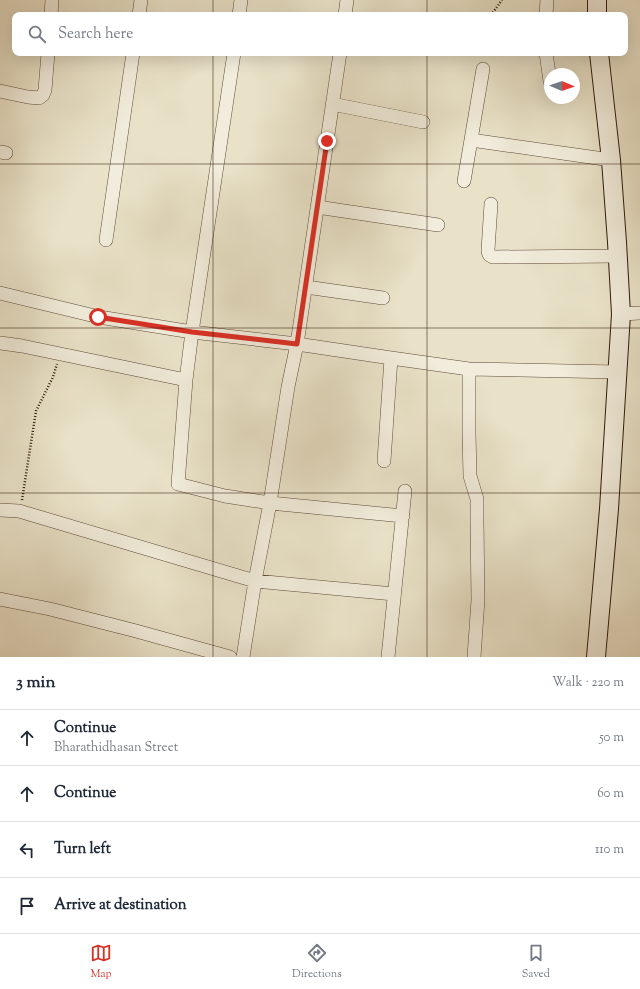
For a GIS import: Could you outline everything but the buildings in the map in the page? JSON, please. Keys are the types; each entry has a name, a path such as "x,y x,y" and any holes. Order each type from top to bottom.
{"street":[{"path":"51,12 52,0"},
{"path":"139,12 141,0"},
{"path":"240,12 242,0"},
{"path":"345,12 347,0"},
{"path":"546,12 547,0"},
{"path":"597,0 597,12"},
{"path":"0,91 39,98 43,95 45,90 48,56"},
{"path":"106,240 133,56"},
{"path":"234,56 192,332 186,380 178,484 225,496 270,504 403,516"},
{"path":"243,657 297,344 340,56"},
{"path":"546,56 548,68"},
{"path":"596,657 609,509 621,314 611,160 598,56"},
{"path":"464,181 483,69"},
{"path":"332,104 423,122"},
{"path":"471,140 611,160"},
{"path":"491,204 488,250 490,256 618,256"},
{"path":"317,207 438,225"},
{"path":"306,287 383,298"},
{"path":"0,293 98,317 192,332 297,344 469,369 617,372"},
{"path":"621,314 640,313"},
{"path":"0,343 186,380"},
{"path":"384,461 391,358"},
{"path":"469,369 470,476 477,499 478,600 474,657"},
{"path":"388,657 405,490"},
{"path":"0,510 19,511 255,581 394,594"},
{"path":"0,599 71,614 230,657"}],"path":[{"path":"494,12 502,0"},
{"path":"19,511 36,410 53,377 60,354"}],"route":[{"path":"98,317 192,332 297,344 327,141"}]}
